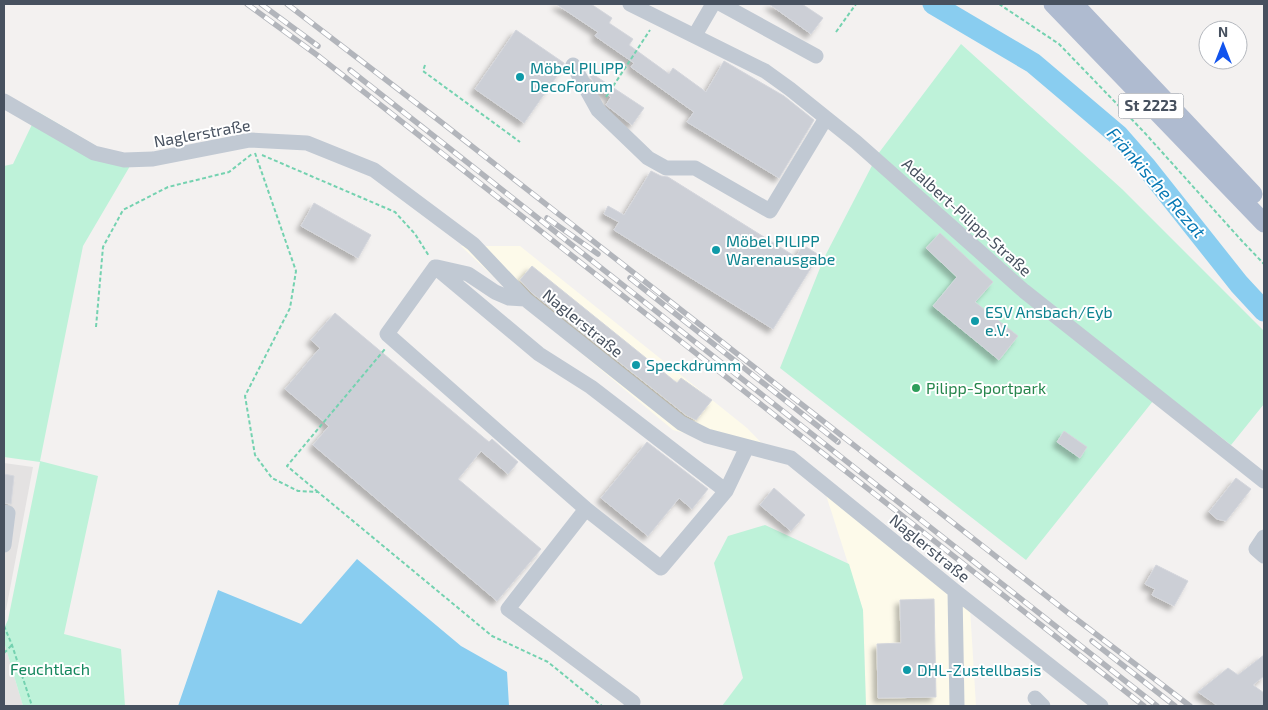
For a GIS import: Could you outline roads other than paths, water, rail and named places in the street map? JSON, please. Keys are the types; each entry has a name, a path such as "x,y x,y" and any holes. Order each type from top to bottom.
{"main road":[{"name":"St 2223","path":"1053,4 1257,207"},
{"name":"St 2223","path":"1074,4 1257,207"},
{"path":"1257,207 1264,223"}],"street":[{"name":"Adalbert-Pilipp-Straße","path":"630,4 765,71 856,142 1024,291 1264,481"},
{"path":"695,35 713,4"},
{"path":"721,4 816,56"},
{"path":"573,65 598,110 648,158 666,168 695,168 770,211 826,118"},
{"name":"Naglerstraße","path":"4,101 94,153 124,160 153,159 250,140 307,143 374,170 473,244 526,299 680,423 707,436 791,458 1101,706"},
{"path":"435,266 468,274 495,292 509,298 526,299"},
{"path":"435,266 388,334 586,509 661,568 726,491 747,447"},
{"path":"435,266 539,354 591,387 726,491"},
{"path":"586,509 508,610 633,702 631,706"},
{"path":"4,512 8,513 4,545"},
{"path":"1264,537 1256,549 1264,556"},
{"path":"955,591 957,706"}],"water":[{"path":"357,559 461,646 507,672 509,706 178,706 218,590 301,624"}],"waterway":[{"name":"Fränkische Rezat","path":"933,4 1033,63 1118,135 1147,168 1239,284 1264,311"}],"railway":[{"path":"247,4 317,55 1144,706"},
{"path":"261,4 318,46"},
{"path":"287,4 1190,706"},
{"path":"350,70 1157,706"},
{"path":"547,218 598,254"},
{"path":"630,278 838,442"},
{"path":"1092,641 1175,706"}],"place":[{"name":"Möbel PILIPP DecoForum","path":"520,77"},
{"name":"Möbel PILIPP Warenausgabe","path":"716,250"},
{"name":"ESV Ansbach/Eyb e.V.","path":"975,321"},
{"name":"Speckdrumm","path":"636,365"},
{"name":"Pilipp-Sportpark","path":"916,388"},
{"name":"DHL-Zustellbasis","path":"907,670"}],"park label":[{"name":"Feuchtlach","path":"50,669"}]}
